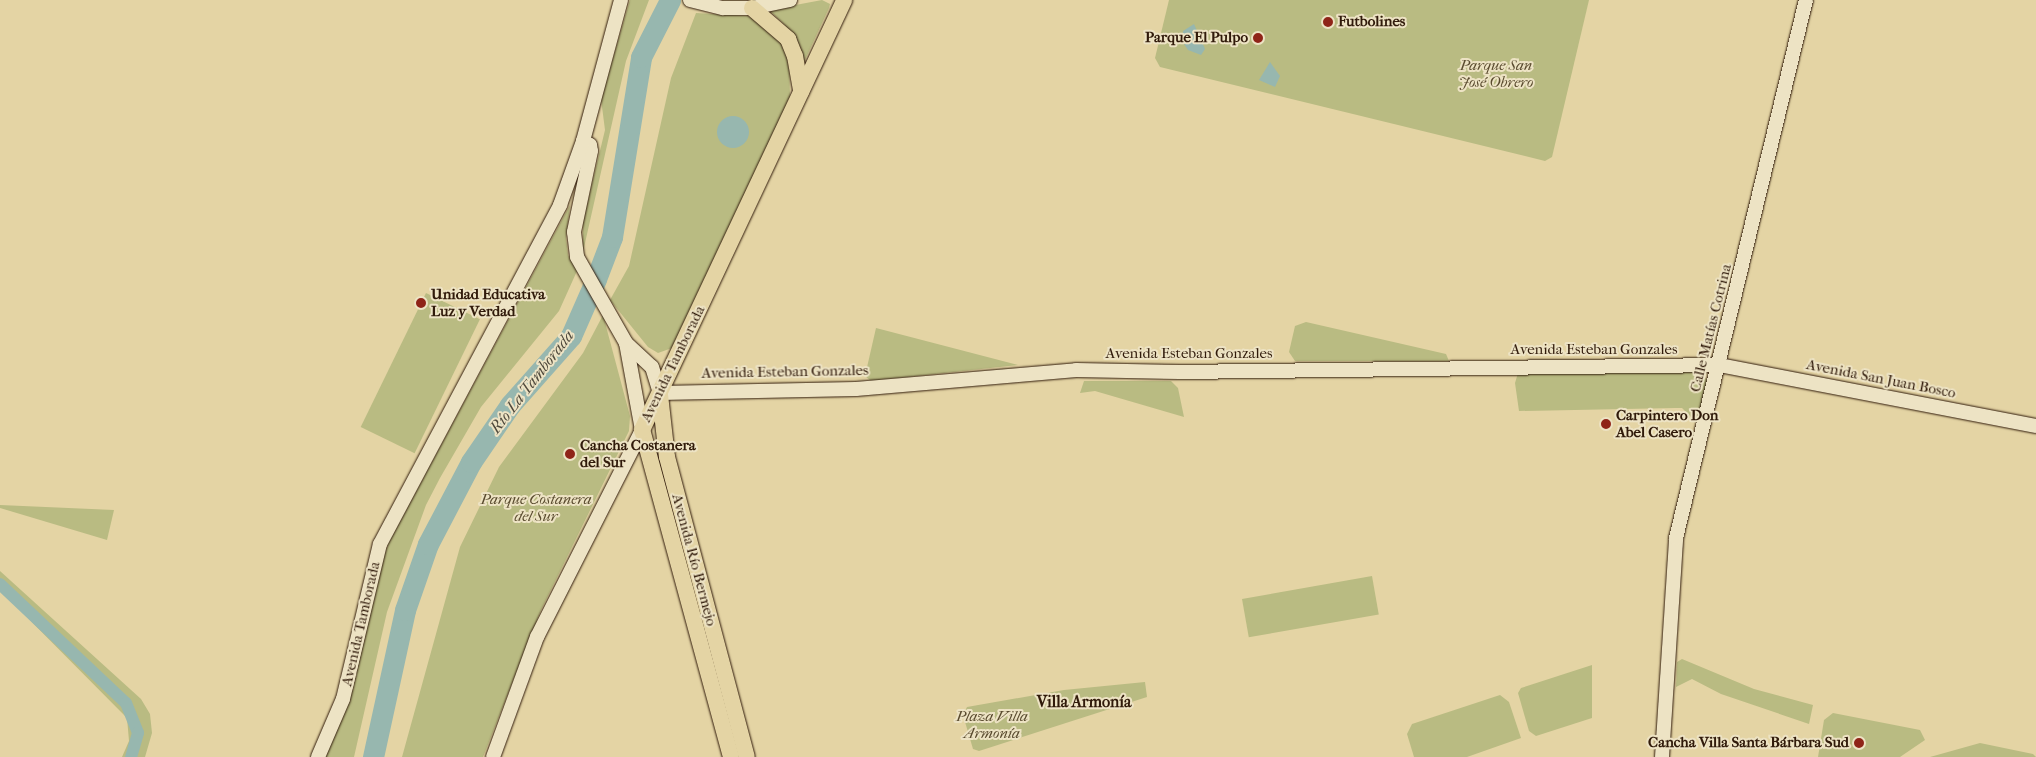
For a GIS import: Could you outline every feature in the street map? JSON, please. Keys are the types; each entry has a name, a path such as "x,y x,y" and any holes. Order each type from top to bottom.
{"main road":[{"name":"Avenida Tamborada","path":"642,430 844,0"},
{"path":"752,8 788,39 795,56 801,91"},
{"name":"Avenida Río Bermejo","path":"660,393 669,466 747,757"},
{"name":"Avenida Río Bermejo","path":"642,430 731,757"}],"street":[{"name":"Avenida Tamborada","path":"318,757 343,699 380,544 560,205 583,142 621,0"},
{"path":"695,2 752,8 790,0"},
{"name":"Calle Matías Cotrina","path":"1662,757 1676,538 1806,0"},
{"name":"Avenida Río Bermejo","path":"583,142 590,145 591,151 574,232 577,257 626,343 652,367 660,393"},
{"name":"Avenida Río Bermejo","path":"626,343 642,430"},
{"name":"Avenida Esteban Gonzales","path":"660,393 856,389 1076,370 1180,372 1719,366"},
{"name":"Avenida San Juan Bosco","path":"1719,366 2036,426"},
{"name":"Avenida Tamborada","path":"493,757 537,637 642,430"}],"green space":[{"path":"630,0 649,0 626,61 583,252 583,221 605,130 601,99"},
{"path":"822,0 830,4 829,8 804,62 785,25 769,10"},
{"name":"Parque San José Obrero","path":"1169,0 1589,0 1552,157 1545,161 1160,67 1155,58"},
{"path":"696,13 748,16 776,33 789,54 790,97 672,348 658,353 648,347 610,300 629,266 671,78"},
{"name":"Parque Costanera del Sur","path":"570,205 566,238 568,255 577,271 559,311 481,407 426,505 387,612 354,757 325,757 353,689 377,576 389,542"},
{"path":"426,293 480,319 415,453 361,427"},
{"name":"Parque Costanera del Sur","path":"603,315 630,416 629,431 541,610 483,757 402,757 460,547 499,467 583,353"},
{"path":"1306,322 1446,354 1449,361 1295,361 1289,352 1295,326"},
{"path":"876,328 1018,365 871,381 865,376"},
{"path":"1699,372 1707,380 1698,424 1682,408 1519,411 1515,383 1518,373"},
{"path":"1084,381 1171,381 1178,388 1184,417 1095,391 1080,393"},
{"path":"0,505 114,510 107,540 0,508"},
{"path":"0,571 141,699 150,714 152,733 145,757 122,757 129,741 127,718 0,590"},
{"path":"1372,576 1379,614 1249,637 1242,599"},
{"path":"1682,659 1754,689 1813,705 1809,724 1721,694 1692,679 1676,687 1677,662"},
{"path":"1592,665 1592,718 1536,736 1529,731 1518,693 1521,688"},
{"name":"Plaza Villa Armonía","path":"1145,682 1147,697 979,751 973,749 963,715 967,707 1064,690"},
{"path":"1500,695 1509,702 1521,738 1467,757 1414,757 1407,734 1412,724"},
{"path":"1833,713 1920,730 1925,740 1900,757 1818,757 1824,720"},
{"path":"1980,743 2033,754 2036,757 1930,757"}],"water":[{"path":"1194,24 1205,49 1201,55 1188,50 1182,41 1183,31"},
{"path":"1270,62 1280,76 1275,87 1259,80"},
{"path":"733,116 745,120 749,132 745,144 733,148 721,144 717,132 721,120"}],"waterway":[{"name":"Río La Tamborada","path":"373,757 405,610 428,544 471,462 510,405 571,336 596,279 612,237 641,57 670,0"},
{"path":"0,584 126,703 138,733 131,757"}],"place":[{"name":"Futbolines","path":"1328,22"},
{"name":"Parque El Pulpo","path":"1258,38"},
{"name":"Unidad Educativa Luz y Verdad","path":"421,303"},
{"name":"Carpintero Don Abel Casero","path":"1606,424"},
{"name":"Cancha Costanera del Sur","path":"570,454"},
{"name":"Cancha Villa Santa Bárbara Sud","path":"1859,743"}],"district":[{"name":"Villa Armonía","path":"1084,702"}]}
